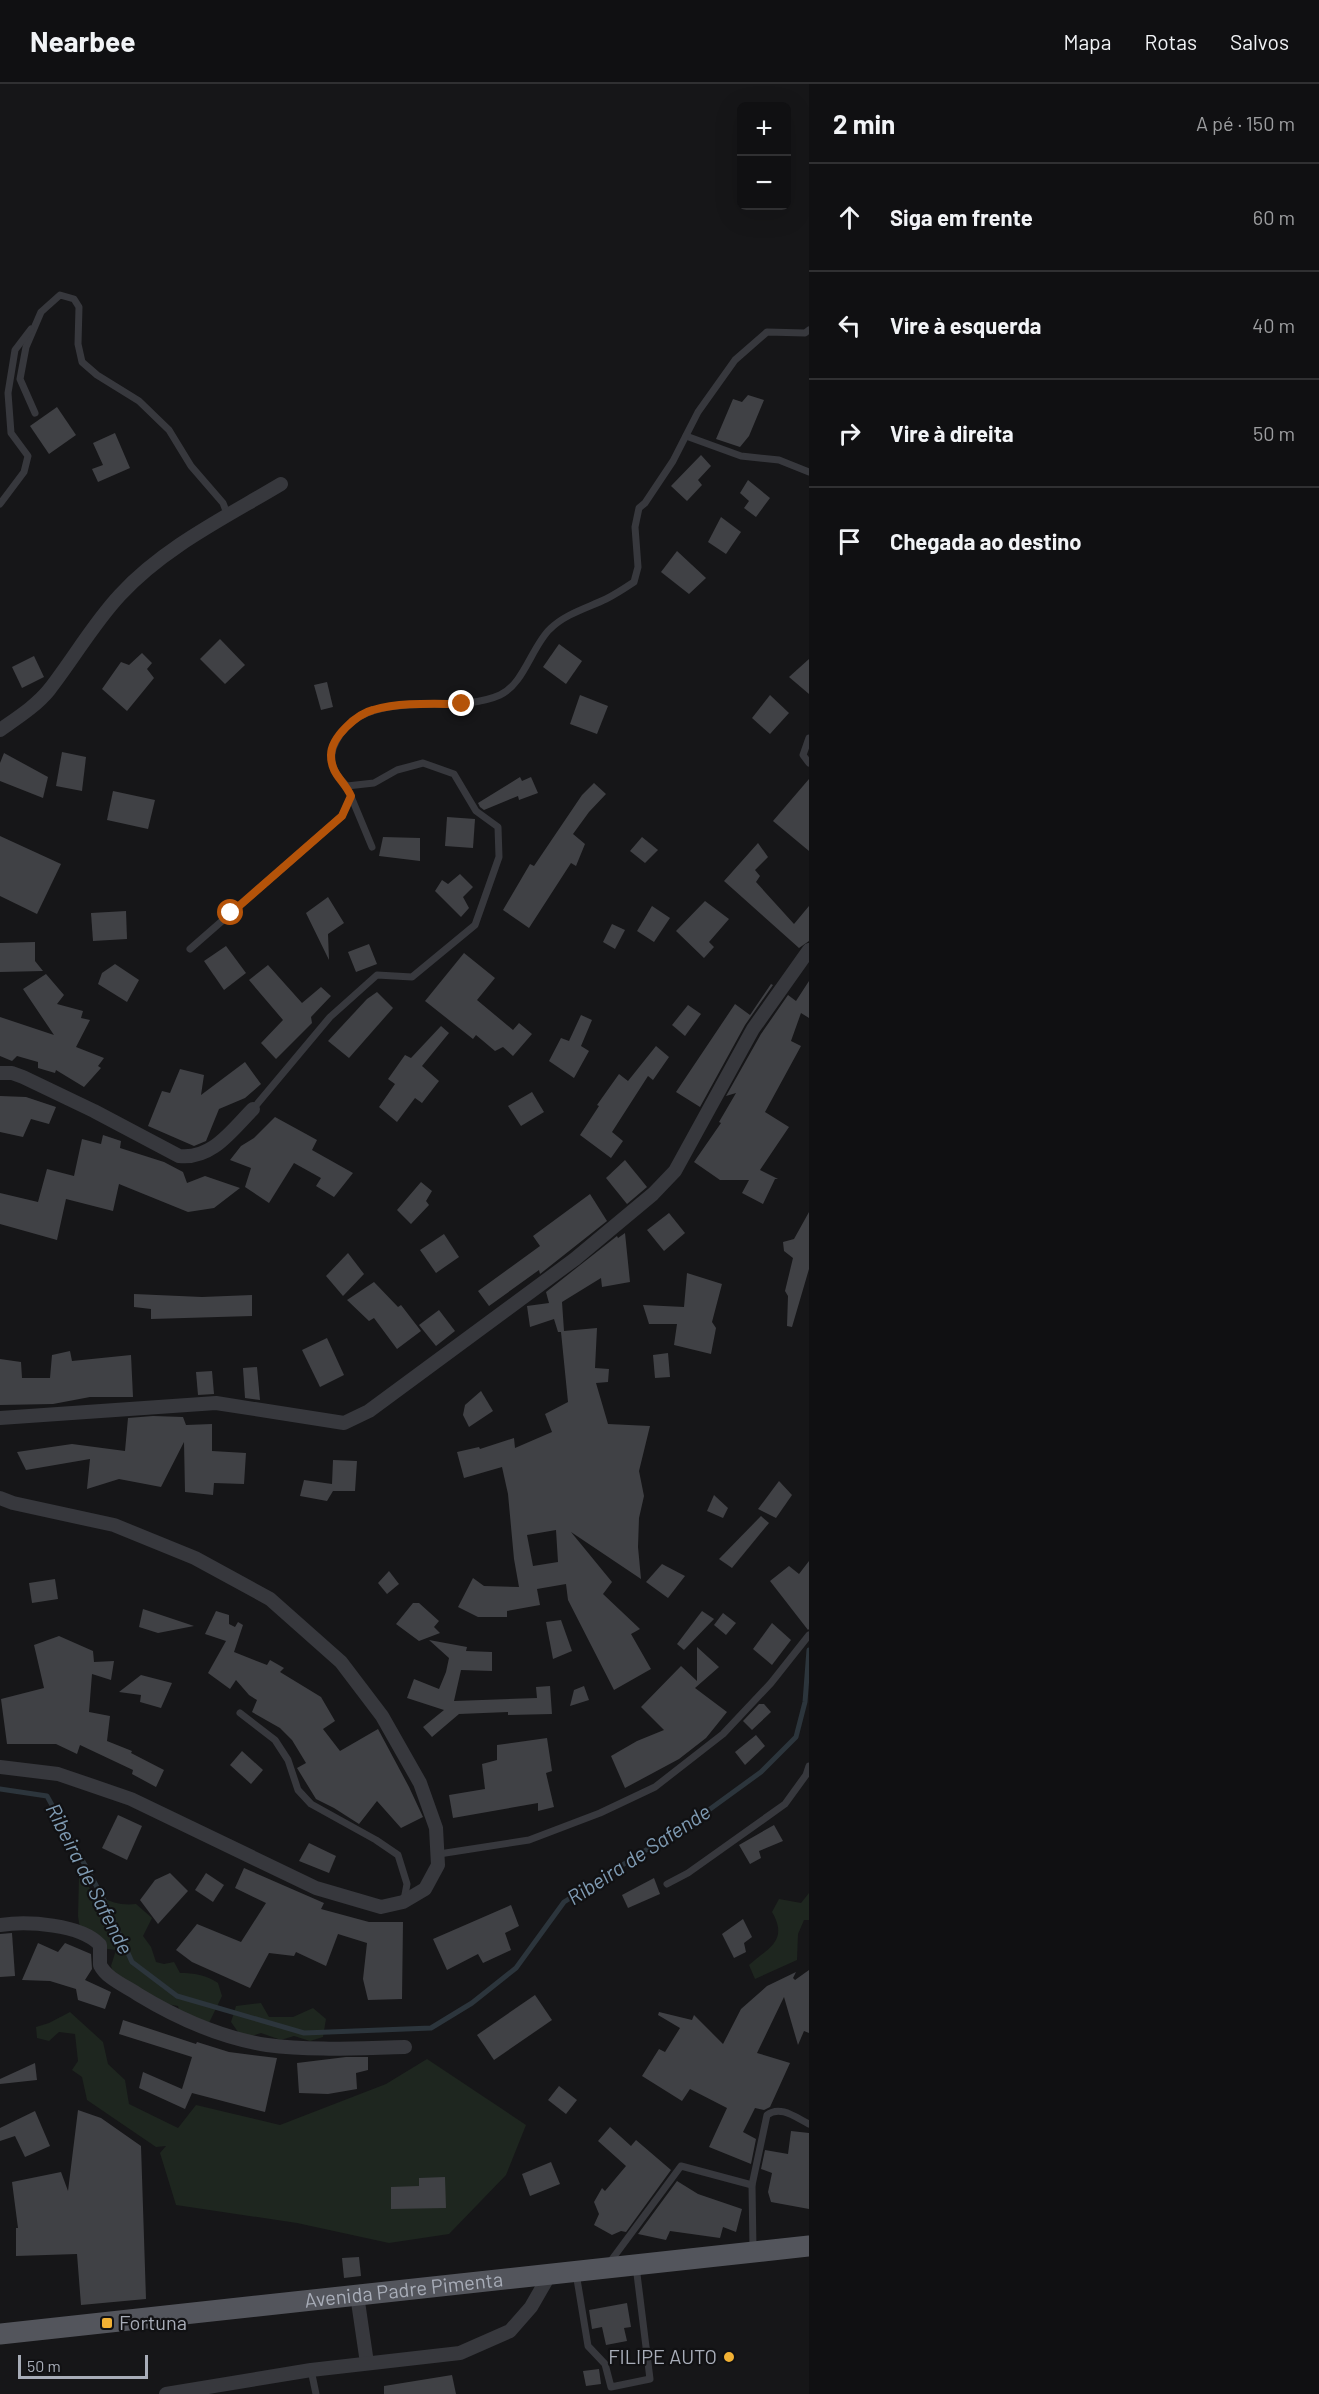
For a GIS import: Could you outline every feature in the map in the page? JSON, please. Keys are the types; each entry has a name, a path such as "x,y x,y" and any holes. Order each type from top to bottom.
{"main road":[{"name":"Avenida Padre Pimenta","path":"0,2334 809,2246"}],"street":[{"path":"0,730 48,692 85,636 120,594 137,578 171,550 281,484"},
{"path":"0,1418 216,1403 344,1423 369,1411 575,1259 652,1194 675,1171 753,1029 809,950"},
{"path":"0,1072 23,1077 179,1156 192,1158 209,1152 253,1109"},
{"path":"0,1498 13,1503 114,1525 195,1558 270,1599 341,1662 382,1716 420,1783 436,1828 438,1865 425,1889 403,1902 381,1907 316,1888 131,1799 58,1774 0,1767"},
{"path":"0,1925 11,1923 60,1926 94,1938 100,1945 100,1965 109,1976 170,2014 220,2033 266,2045 330,2049 405,2047"},
{"path":"166,2394 311,2370 460,2353 510,2331 531,2307 550,2274"},
{"path":"357,2295 367,2363"}],"lane":[{"path":"35,413 20,379 26,347 41,312 60,295 74,298 80,307 78,344 82,362 97,375 139,401 169,430 190,466 224,503 228,516"},
{"path":"0,504 24,472 28,456 11,434 8,393 15,350 38,320"},
{"path":"372,847 346,786 334,774 331,753 340,731 371,710 415,705 462,704 501,694 518,678 549,630 572,614 608,598 634,582 638,567 635,527 639,508 645,503 673,461 698,412 735,360 767,332 805,333 809,330"},
{"path":"686,436 741,456 779,460 809,472"},
{"path":"809,738 803,755 809,763"},
{"path":"253,1109 330,1017 377,975 412,977 475,925 498,857 498,827 476,811 453,774 423,763 396,770 374,783 346,786"},
{"path":"190,949 342,816 351,796"},
{"path":"439,1854 529,1840 600,1813 655,1787 723,1734 771,1683 809,1635"},
{"path":"240,1713 275,1740 288,1760 298,1790 311,1804 376,1840 398,1855 407,1884 403,1902"},
{"path":"667,1884 688,1873 784,1804 806,1775 809,1767"},
{"path":"753,2252 752,2185 767,2115 780,2110 809,2124"},
{"path":"605,2268 681,2166 752,2185"},
{"path":"575,2271 588,2346 605,2364 611,2387 650,2379 635,2265"},
{"path":"311,2370 316,2394"}],"shaded area":[{"path":"79,1877 97,1894 111,1902 136,1904 152,1918 143,1936 151,1947 156,1962 164,1964 174,1962 180,1973 200,1975 218,1983 222,1996 208,2025 184,2027 178,2006 167,2004 117,1982 111,1966 116,1950 100,1948 81,1935 78,1916"},
{"path":"809,1893 809,1920 804,1920 798,1934 797,1960 755,1979 749,1965 774,1943 777,1937 777,1922 772,1912 779,1899 801,1903"},
{"path":"261,2003 269,2017 293,2017 313,2008 326,2019 323,2037 310,2041 294,2036 281,2040 261,2033 243,2039 231,2022 236,2006"},
{"path":"70,2012 103,2042 108,2064 125,2080 129,2104 178,2128 196,2105 280,2125 386,2084 427,2059 526,2125 506,2175 449,2234 389,2243 297,2223 176,2205 160,2153 166,2146 156,2147 87,2100 82,2077 72,2070 78,2061 75,2034 59,2032 49,2041 37,2038 36,2027"}],"building":[{"path":"748,395 764,400 749,436 740,447 716,439 733,399 742,402"},
{"path":"57,407 76,435 49,454 30,426"},
{"path":"115,433 130,468 98,482 92,469 103,465 93,443"},
{"path":"701,455 711,466 698,480 702,485 687,501 671,486"},
{"path":"748,480 770,498 756,517 744,508 749,501 740,493"},
{"path":"721,517 741,532 726,554 708,542"},
{"path":"677,551 706,578 689,594 661,572"},
{"path":"220,639 245,665 225,684 200,659"},
{"path":"559,644 582,661 566,684 543,667"},
{"path":"142,653 152,663 147,669 154,678 127,711 102,689 121,662 129,665"},
{"path":"34,656 44,677 22,688 12,667"},
{"path":"809,659 809,694 789,677"},
{"path":"327,682 333,707 321,710 314,685"},
{"path":"580,695 608,706 597,734 570,724"},
{"path":"770,695 789,713 770,734 752,718"},
{"path":"62,752 86,757 82,791 56,786"},
{"path":"4,753 48,777 43,798 0,781 0,763"},
{"path":"520,777 522,781 531,777 538,793 519,800 518,796 484,810 480,807 478,803"},
{"path":"809,779 809,851 773,821"},
{"path":"594,783 606,794 573,834 585,844 576,866 571,863 529,928 503,910 530,864 534,866 582,795"},
{"path":"113,791 155,800 148,829 107,820"},
{"path":"447,817 475,819 473,848 445,846"},
{"path":"0,836 61,864 37,914 0,896"},
{"path":"383,837 420,838 420,861 379,856"},
{"path":"642,837 658,850 645,863 630,851"},
{"path":"758,843 768,857 755,870 760,876 756,882 794,924 809,906 809,941 799,948 724,881"},
{"path":"460,874 473,887 463,897 469,908 461,917 435,891 442,880 448,884"},
{"path":"328,897 344,923 328,934 329,960 306,913"},
{"path":"705,901 729,919 709,942 714,947 704,958 676,931"},
{"path":"652,906 670,918 654,942 637,931"},
{"path":"126,911 127,939 93,941 91,913"},
{"path":"612,924 625,930 615,949 603,942"},
{"path":"35,942 35,961 43,971 0,972 0,943"},
{"path":"369,944 377,964 356,972 348,952"},
{"path":"226,946 246,973 224,990 204,961"},
{"path":"464,953 495,978 477,1000 513,1030 519,1023 532,1034 513,1056 503,1047 495,1051 476,1035 473,1039 425,1001"},
{"path":"115,964 139,980 127,1002 98,984 102,973"},
{"path":"268,965 302,1003 321,987 331,996 311,1017 312,1023 276,1059 261,1043 283,1020 249,980"},
{"path":"46,974 64,995 57,1004 83,1011 81,1018 90,1020 76,1047 104,1058 98,1066 101,1068 84,1087 56,1070 55,1073 38,1068 38,1062 17,1056 12,1061 0,1056 0,1017 54,1035 23,989"},
{"path":"809,981 809,1018 801,1013 791,1041 801,1046 765,1112 789,1127 760,1170 778,1179 775,1179 763,1204 742,1193 749,1180 720,1180 694,1162 721,1123 719,1122 736,1093 726,1096 761,1034 788,995 796,1001"},
{"path":"771,984 773,985 745,1025 700,1107 676,1092 735,1004 750,1015"},
{"path":"377,992 393,1008 349,1058 328,1041 367,999"},
{"path":"688,1005 701,1014 685,1036 672,1025"},
{"path":"581,1015 592,1020 581,1046 589,1051 574,1078 549,1061 561,1038 569,1041"},
{"path":"441,1026 449,1033 422,1066 439,1081 422,1103 415,1098 397,1122 379,1107 395,1084 388,1079 405,1055 411,1058"},
{"path":"656,1046 669,1057 653,1080 648,1076 612,1132 623,1141 611,1158 580,1135 599,1106 597,1105 619,1074 628,1081"},
{"path":"245,1062 261,1084 245,1098 219,1109 206,1141 194,1146 148,1126 162,1091 170,1093 180,1069 204,1075 201,1095"},
{"path":"532,1092 544,1112 521,1126 508,1106"},
{"path":"0,1096 26,1097 56,1107 49,1124 31,1119 23,1137 0,1132"},
{"path":"275,1117 317,1140 312,1150 353,1173 334,1197 316,1186 321,1178 294,1163 269,1203 245,1187 251,1168 230,1160 241,1146 254,1138"},
{"path":"103,1135 121,1141 120,1148 164,1162 183,1172 187,1183 205,1176 240,1188 214,1208 188,1212 119,1184 113,1211 66,1199 57,1240 0,1224 0,1193 38,1202 47,1169 74,1176 82,1139 101,1144"},
{"path":"625,1160 647,1187 627,1204 606,1178"},
{"path":"421,1182 432,1191 426,1201 429,1205 411,1224 397,1210"},
{"path":"590,1194 607,1221 540,1274 539,1270 489,1306 478,1291 540,1246 533,1236"},
{"path":"809,1212 809,1269 792,1327 787,1326 788,1296 785,1291 793,1258 784,1251 783,1242 794,1239"},
{"path":"669,1213 685,1233 664,1251 647,1230"},
{"path":"625,1233 630,1282 602,1287 601,1278 562,1302 564,1331 597,1328 595,1368 609,1369 608,1382 596,1383 608,1424 650,1426 639,1471 644,1496 639,1518 638,1547 641,1579 571,1532 612,1582 603,1594 640,1629 631,1634 651,1669 614,1690 568,1600 566,1584 537,1589 540,1605 507,1611 507,1617 478,1617 458,1607 473,1578 484,1586 519,1587 508,1494 502,1467 464,1478 457,1452 479,1447 480,1449 514,1438 515,1448 552,1432 545,1414 568,1402 561,1332 558,1332 554,1319 530,1327 527,1306 549,1303 546,1292 617,1236 618,1238","holes":["556,1530 558,1562 533,1566 527,1535"]},
{"path":"444,1234 459,1257 436,1273 420,1250"},
{"path":"348,1253 364,1274 343,1296 326,1276"},
{"path":"687,1273 722,1284 712,1322 716,1328 711,1354 674,1345 677,1324 649,1324 643,1305 684,1307"},
{"path":"374,1282 398,1307 401,1305 421,1331 397,1349 374,1318 369,1321 347,1300"},
{"path":"134,1294 202,1297 252,1295 252,1316 151,1319 151,1309 134,1307"},
{"path":"439,1310 455,1331 436,1346 419,1325"},
{"path":"327,1338 344,1375 320,1387 302,1350"},
{"path":"70,1351 72,1361 131,1355 133,1397 90,1397 53,1404 0,1405 0,1359 21,1362 22,1378 50,1378 52,1355"},
{"path":"668,1353 670,1377 655,1378 653,1355"},
{"path":"257,1367 260,1400 245,1398 243,1368"},
{"path":"212,1371 214,1394 198,1395 196,1372"},
{"path":"481,1391 493,1411 469,1427 463,1415 465,1405"},
{"path":"183,1417 186,1425 212,1424 212,1451 246,1453 244,1484 214,1483 213,1495 185,1492 184,1442 161,1487 119,1479 87,1489 90,1459 26,1470 17,1452 72,1444 125,1451 128,1418"},
{"path":"333,1460 357,1461 355,1491 333,1491 327,1501 300,1496 304,1480 332,1484"},
{"path":"779,1481 792,1495 776,1518 758,1509"},
{"path":"714,1495 728,1508 723,1518 707,1511"},
{"path":"761,1516 769,1523 732,1568 719,1559"},
{"path":"809,1561 808,1630 770,1581 789,1566 799,1574"},
{"path":"662,1564 685,1576 668,1598 646,1582"},
{"path":"389,1571 399,1584 387,1594 378,1583"},
{"path":"55,1579 58,1599 32,1603 29,1583"},
{"path":"413,1603 419,1603 439,1621 434,1627 440,1633 419,1641 396,1624"},
{"path":"143,1609 194,1626 158,1633 139,1627"},
{"path":"216,1611 229,1615 229,1624 235,1627 238,1622 243,1625 234,1652 267,1665 270,1660 284,1668 280,1672 321,1697 335,1721 323,1729 340,1751 378,1729 423,1817 401,1828 377,1801 359,1824 316,1799 297,1768 306,1763 292,1740 280,1728 252,1712 257,1700 249,1695 236,1680 230,1689 208,1673 226,1641 205,1634"},
{"path":"702,1611 714,1619 684,1650 677,1644"},
{"path":"723,1613 736,1623 726,1635 714,1625"},
{"path":"561,1620 572,1651 553,1659 546,1622"},
{"path":"772,1623 791,1640 772,1665 753,1649"},
{"path":"59,1636 93,1651 94,1662 114,1661 111,1680 92,1674 89,1712 110,1716 107,1741 132,1751 131,1753 164,1770 156,1787 132,1774 133,1770 80,1745 77,1754 56,1744 7,1744 1,1699 44,1688 34,1645"},
{"path":"429,1640 467,1647 466,1651 492,1652 492,1671 461,1670 454,1701 537,1698 536,1687 550,1686 552,1714 508,1715 508,1712 459,1714 432,1737 423,1727 444,1710 407,1698 414,1679 439,1689 446,1672 449,1658"},
{"path":"697,1647 719,1667 695,1688 727,1712 706,1738 679,1759 625,1788 611,1756 637,1741 664,1730 641,1707 681,1666 697,1681"},
{"path":"141,1675 172,1683 161,1708 140,1702 141,1695 119,1692"},
{"path":"584,1686 589,1700 570,1706 574,1690"},
{"path":"759,1704 764,1704 771,1712 752,1730 743,1721"},
{"path":"756,1735 765,1746 745,1765 735,1752"},
{"path":"547,1738 552,1771 546,1773 554,1807 538,1811 538,1803 453,1818 449,1795 485,1789 482,1764 497,1760 497,1745"},
{"path":"242,1751 263,1770 251,1784 230,1765"},
{"path":"118,1815 142,1826 127,1860 102,1848"},
{"path":"774,1825 783,1841 759,1851 761,1858 750,1864 739,1845"},
{"path":"309,1843 336,1856 329,1873 299,1861"},
{"path":"244,1868 324,1903 321,1909 369,1922 403,1922 402,1999 368,2000 363,1979 367,1943 338,1934 326,1966 296,1952 294,1956 269,1953 250,1988 192,1962 176,1950 197,1924 241,1942 266,1903 235,1888"},
{"path":"170,1873 188,1891 158,1924 140,1900 155,1880"},
{"path":"206,1873 224,1885 213,1902 195,1890"},
{"path":"654,1878 660,1894 628,1908 622,1895"},
{"path":"511,1905 519,1926 505,1933 511,1950 483,1963 478,1954 447,1970 433,1939"},
{"path":"743,1919 752,1937 744,1943 746,1952 734,1958 722,1934"},
{"path":"12,1933 15,1976 0,1977 0,1934"},
{"path":"38,1943 58,1952 65,1943 91,1954 92,1969 85,1980 111,1992 105,2009 78,2000 76,1989 50,1981 22,1980"},
{"path":"809,1970 809,2033 804,2031 798,2045 784,1997 757,2053 790,2063 770,2107 764,2110 755,2108 743,2132 756,2139 751,2164 709,2147 727,2108 690,2089 682,2101 642,2076 659,2049 665,2052 680,2028 658,2015 659,2012 692,2020 694,2015 723,2044 741,2009 767,1986 796,1972 793,1978 795,1980"},
{"path":"535,1995 552,2020 494,2060 477,2035"},
{"path":"123,2020 196,2044 197,2042 229,2052 277,2058 265,2112 192,2093 185,2109 139,2088 143,2072 182,2089 192,2057 119,2034"},
{"path":"346,2057 368,2057 368,2070 356,2073 357,2089 328,2094 299,2093 297,2063"},
{"path":"35,2063 37,2080 0,2084 0,2079"},
{"path":"559,2086 577,2100 566,2114 548,2100"},
{"path":"78,2110 101,2118 141,2146 146,2299 81,2305 77,2254 16,2256 16,2228 18,2228 12,2182 61,2172 68,2191"},
{"path":"35,2111 50,2146 25,2157 15,2136 0,2141 0,2128"},
{"path":"610,2127 631,2146 636,2140 671,2170 626,2232 621,2231 612,2235 594,2225 599,2214 594,2202 602,2188 605,2191 626,2166 598,2141"},
{"path":"791,2131 809,2133 809,2209 771,2202 768,2192 772,2173 761,2169 765,2150 788,2154"},
{"path":"551,2162 560,2184 530,2196 522,2174"},
{"path":"445,2177 446,2208 391,2209 391,2187 419,2186 419,2178"},
{"path":"677,2181 698,2194 742,2209 736,2232 723,2227 720,2238 670,2231 666,2240 638,2234"},
{"path":"359,2257 361,2276 344,2278 342,2258"},
{"path":"627,2303 631,2327 624,2328 627,2341 606,2345 602,2327 592,2329 589,2310"},
{"path":"599,2369 601,2384 586,2386 583,2371"},
{"path":"452,2375 456,2394 384,2394 384,2386"}],"waterway":[{"name":"Ribeira de Safende","path":"0,1789 47,1796 103,1898 132,1962 177,1996 304,2033 431,2028 472,2003 516,1968 564,1902 706,1812 761,1772 796,1737 805,1702 809,1650"}],"place":[{"name":"Fortuna","path":"107,2323"},
{"name":"FILIPE AUTO","path":"729,2357"}],"route":[{"path":"231,913 342,816 351,796 346,786 334,774 331,753 340,731 371,710 415,705 462,704"}]}
